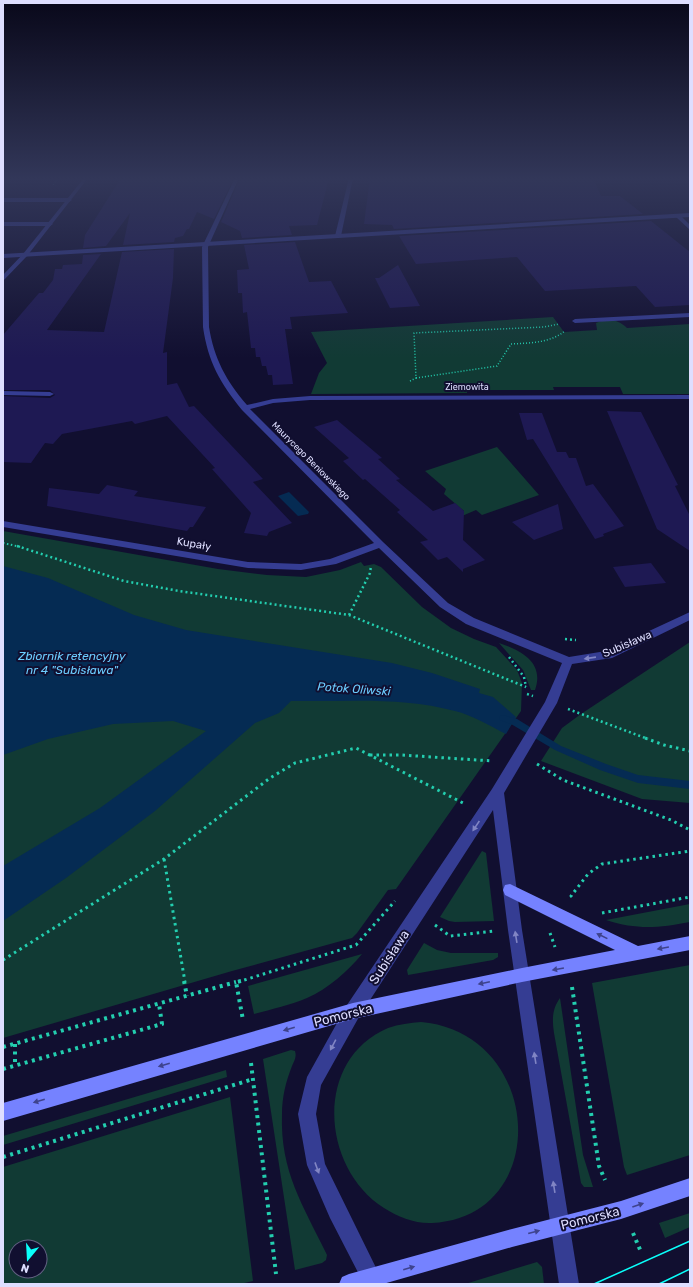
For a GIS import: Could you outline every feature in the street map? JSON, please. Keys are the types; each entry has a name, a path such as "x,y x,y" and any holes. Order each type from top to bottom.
{"main road":[{"path":"510,890 637,953"},
{"name":"Pomorska","path":"3,1112 353,1011 522,975 690,943"},
{"name":"Pomorska","path":"349,1284 372,1281 560,1226 622,1210 690,1187"}],"street":[{"path":"3,279 39,238"},
{"name":"Maurycego Beniowskiego","path":"209,238 206,244 206,328 208,340 217,367 228,388 245,408 380,544 444,605 470,621 568,661"},
{"path":"3,256 304,238"},
{"path":"575,321 690,315"},
{"path":"3,393 50,394"},
{"name":"Ziemowita","path":"245,408 273,402 310,398 690,397"},
{"name":"Kupały","path":"3,524 248,565 301,567 332,562 380,544"},
{"name":"Subisława","path":"372,1281 337,1212 316,1165 307,1114 313,1083 353,1011 497,793 551,703 568,661 608,656 690,616"},
{"path":"497,793 522,975 569,1284"}],"path":[{"path":"406,384 416,378 497,366 511,344 533,342 562,334 575,321"},
{"path":"416,378 414,333 544,327 575,321"},
{"path":"3,543 27,548 124,581 180,591 349,615 526,687"},
{"path":"349,615 372,568 368,561"},
{"path":"560,639 581,640"},
{"path":"569,710 664,745 690,751"},
{"path":"3,960 164,859 270,778 295,763 356,748 463,803"},
{"path":"369,755 395,754 466,761 493,761"},
{"path":"535,762 563,780 671,820 690,830"},
{"path":"577,900 571,896 588,874 602,864 690,851"},
{"path":"164,859 187,996"},
{"path":"596,911 602,913 690,897"},
{"path":"3,1047 236,982 356,945 395,901"},
{"path":"435,925 450,936 497,931"},
{"path":"547,927 556,950"},
{"path":"236,982 244,1020"},
{"path":"572,987 599,1166 605,1180"},
{"path":"3,1070 162,1024 159,1004"},
{"path":"15,1044 15,1066"},
{"path":"251,1063 276,1274"},
{"path":"3,1157 253,1079"},
{"path":"632,1233 641,1252"}],"green space":[{"path":"553,317 564,332 597,330 596,323 604,320 616,321 627,328 690,324 690,394 623,394 620,387 553,387 554,390 467,390 467,393 311,394 319,373 327,363 311,332"},
{"path":"497,447 539,495 482,515 476,510 462,516 464,511 444,494 446,489 425,471"},
{"path":"3,531 218,569 267,575 306,577 340,570 361,562 364,566 374,564 381,567 422,607 451,628 496,647 517,670 522,683 521,711 396,889 388,890 352,938 232,971 3,1038"},
{"path":"690,642 690,803 642,799 541,761 562,728"},
{"path":"499,643 515,649 529,659 534,665 537,672 535,690 531,690 523,670"},
{"path":"482,851 486,853 494,921 455,922 440,917"},
{"path":"690,904 690,922 658,927 638,927 606,920"},
{"path":"424,943 437,950 451,953 498,953 498,957 493,960 408,975 407,970"},
{"path":"362,954 337,979 315,994 294,1003 254,1014 248,986"},
{"path":"690,965 690,1155 627,1175 624,1167 592,983"},
{"path":"560,998 583,1155 593,1187 584,1187 581,1183 554,1033 553,1015 555,1006"},
{"path":"421,1022 462,1034 492,1057 510,1089 518,1124 514,1160 499,1191 471,1213 432,1223 413,1221 395,1214 384,1208 363,1190 348,1168 338,1142 334,1115 337,1088 347,1064 364,1043 388,1028"},
{"path":"291,1050 295,1051 296,1053 286,1083 282,1108 282,1135 285,1153 295,1188 327,1255 326,1260 322,1263 295,1270 263,1059"},
{"path":"226,1070 227,1077 3,1145 3,1136"},
{"path":"230,1097 253,1281 240,1284 3,1284 3,1167"},
{"path":"690,1213 690,1227 665,1238 659,1223"},
{"path":"537,1262 542,1267 544,1284 465,1284"}],"water":[{"path":"289,492 309,512 308,514 298,516 278,496"},
{"name":"Zbiornik retencyjny nr 4 \"Subisława\"","path":"3,566 48,578 134,615 186,630 392,663 432,673 480,689 479,693 493,697 516,717 506,734 468,715 435,706 414,703 373,701 291,701 279,713 255,723 155,811 66,878 3,921 3,866 100,808 206,731 173,721 113,724 48,739 3,755"}],"building":[{"path":"85,238 112,238 106,246 83,248"},
{"path":"125,238 175,238 174,242 123,245"},
{"path":"400,238 672,238 690,252 690,305 655,307 636,286 545,291 517,257 416,264"},
{"path":"295,242 309,282 331,281 348,313 290,317 292,329 285,329 293,384 273,385 272,375 268,375 266,366 262,366 260,357 256,357 255,348 251,348 247,312 243,313 242,293 238,293 237,270 249,269 244,245"},
{"path":"174,249 173,278 163,353 167,352 167,385 177,383 189,407 194,406 263,479 253,482 292,523 269,532 267,536 244,533 251,513 212,469 215,468 167,416 135,424 132,421 62,434 53,444 45,443 31,463 3,462 3,396 50,398 55,395 50,390 3,390 3,335 39,293 43,293 53,280 55,269 62,269 63,265 82,264 83,255 101,254 47,330 104,332 122,252"},
{"path":"398,265 420,306 390,308 375,278 379,278"},
{"path":"607,411 641,412 678,485 675,486 690,516 690,551 657,529"},
{"path":"519,413 542,413 557,452 566,452 569,458 576,458 586,486 593,484 624,526 603,534 604,536 595,539 533,439 527,440"},
{"path":"337,420 382,458 378,459 400,479 396,480 433,511 455,503 464,511 463,540 485,560 463,569 463,572 447,557 438,560 420,542 428,540 397,512 400,510 365,479 363,480 343,461 349,458 314,427"},
{"path":"107,485 138,491 134,496 206,507 193,527 190,527 187,531 47,506 49,488 99,494"},
{"path":"558,504 563,529 534,540 512,522"},
{"path":"651,563 666,583 625,587 613,567"}],"waterway":[{"name":"Potok Oliwski","path":"503,718 514,721 558,748 603,767 638,779 690,785"}],"tram line":[{"path":"594,1284 690,1241"},
{"path":"659,1284 690,1269"}]}
